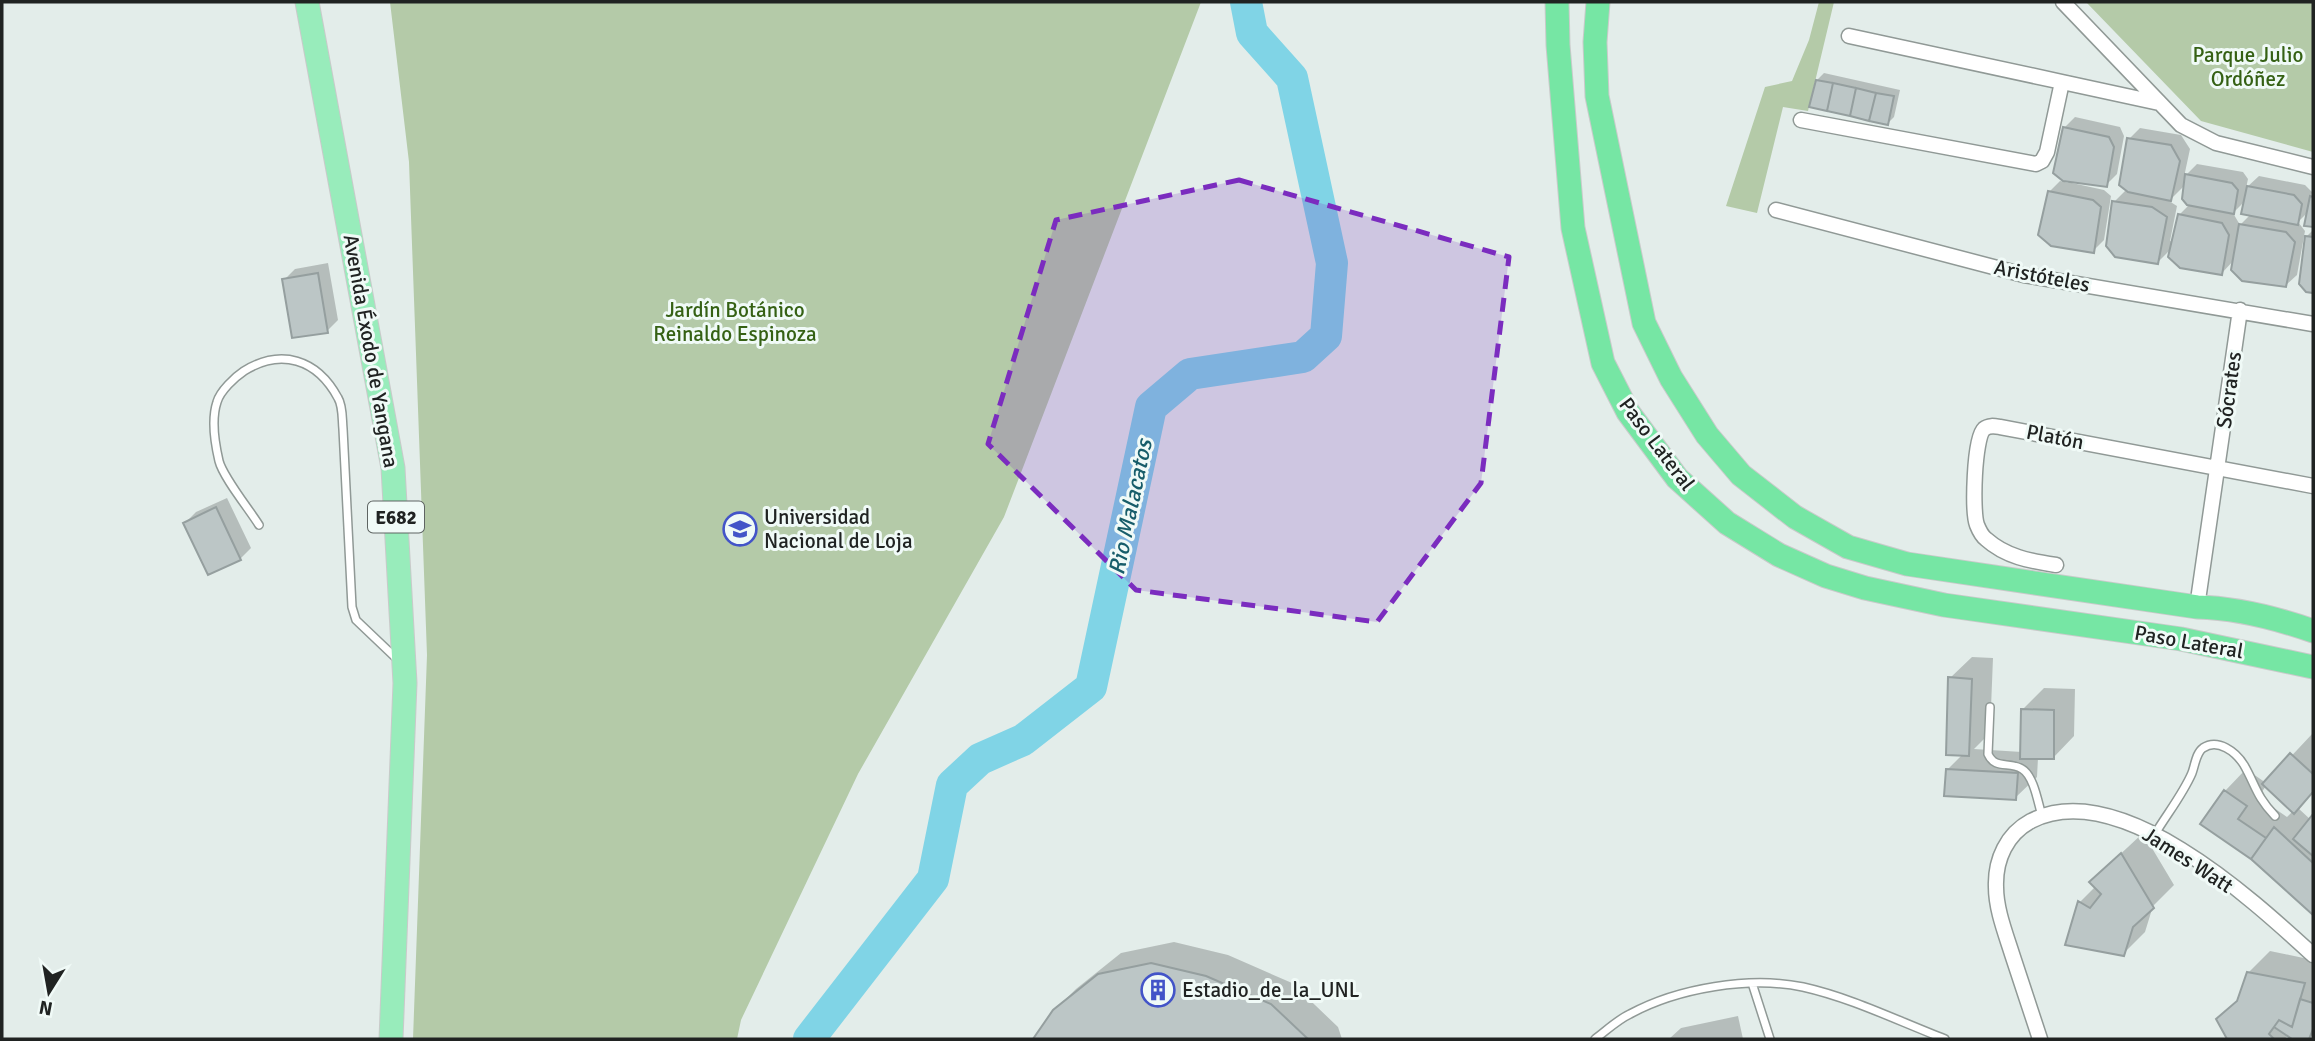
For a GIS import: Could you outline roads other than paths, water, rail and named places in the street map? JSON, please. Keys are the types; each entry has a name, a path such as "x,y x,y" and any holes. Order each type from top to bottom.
{"highway":[{"name":"Paso Lateral","path":"1557,2 1573,228 1603,363 1628,412 1677,478 1727,523 1779,555 1826,576 1865,588 1944,605 2181,639 2313,667"},
{"name":"Paso Lateral","path":"1598,2 1595,42 1597,96 1644,323 1671,378 1707,435 1741,475 1795,517 1848,547 1907,564 2197,607 2216,607 2313,631"}],"main road":[{"name":"Avenida Éxodo de Yangana","path":"307,2 393,468 404,665 391,1039"}],"street":[{"path":"2063,2 2180,125 2216,143 2313,167"},
{"path":"1849,36 2159,103"},
{"path":"1801,120 2031,163 2045,158 2062,82"},
{"name":"Aristóteles","path":"1776,210 2024,275 2313,324"},
{"name":"Sócrates","path":"2197,607 2241,310"},
{"name":"Platón","path":"2056,565 2008,554 1984,537 1977,524 1974,509 1977,454 1981,433 1990,426 2313,486"},
{"name":"James Watt","path":"2040,1039 2003,924 1996,887 2001,854 2010,836 2023,825 2042,816 2061,812 2113,816 2155,834 2181,849 2267,912 2313,955"}],"lane":[{"path":"259,525 220,464 214,426 217,401 236,376 259,362 282,357 307,364 327,382 340,400 352,607 356,620 404,665"},
{"path":"1990,707 1988,754 1991,761 2022,769 2029,776 2042,816"},
{"path":"2155,834 2187,783 2199,752 2215,744 2235,754 2244,765 2263,804 2274,816"},
{"path":"1752,983 1770,1039"},
{"path":"1595,1039 1629,1014 1667,999 1718,986 1752,983 1801,987 1837,996 1945,1039"}],"waterway":[{"name":"Rio Malacatos","path":"809,1039 933,879 952,785 980,759 1023,740 1091,687 1151,407 1190,374 1303,357 1326,336 1332,263 1292,78 1252,33 1246,2"}],"place":[{"name":"Universidad Nacional de Loja","path":"740,529"},
{"name":"Estadio_de_la_UNL","path":"1158,990"}],"park label":[{"name":"Parque Julio Ordóñez","path":"2248,67"},
{"name":"Jardín Botánico Reinaldo Espinoza","path":"735,322"}]}
